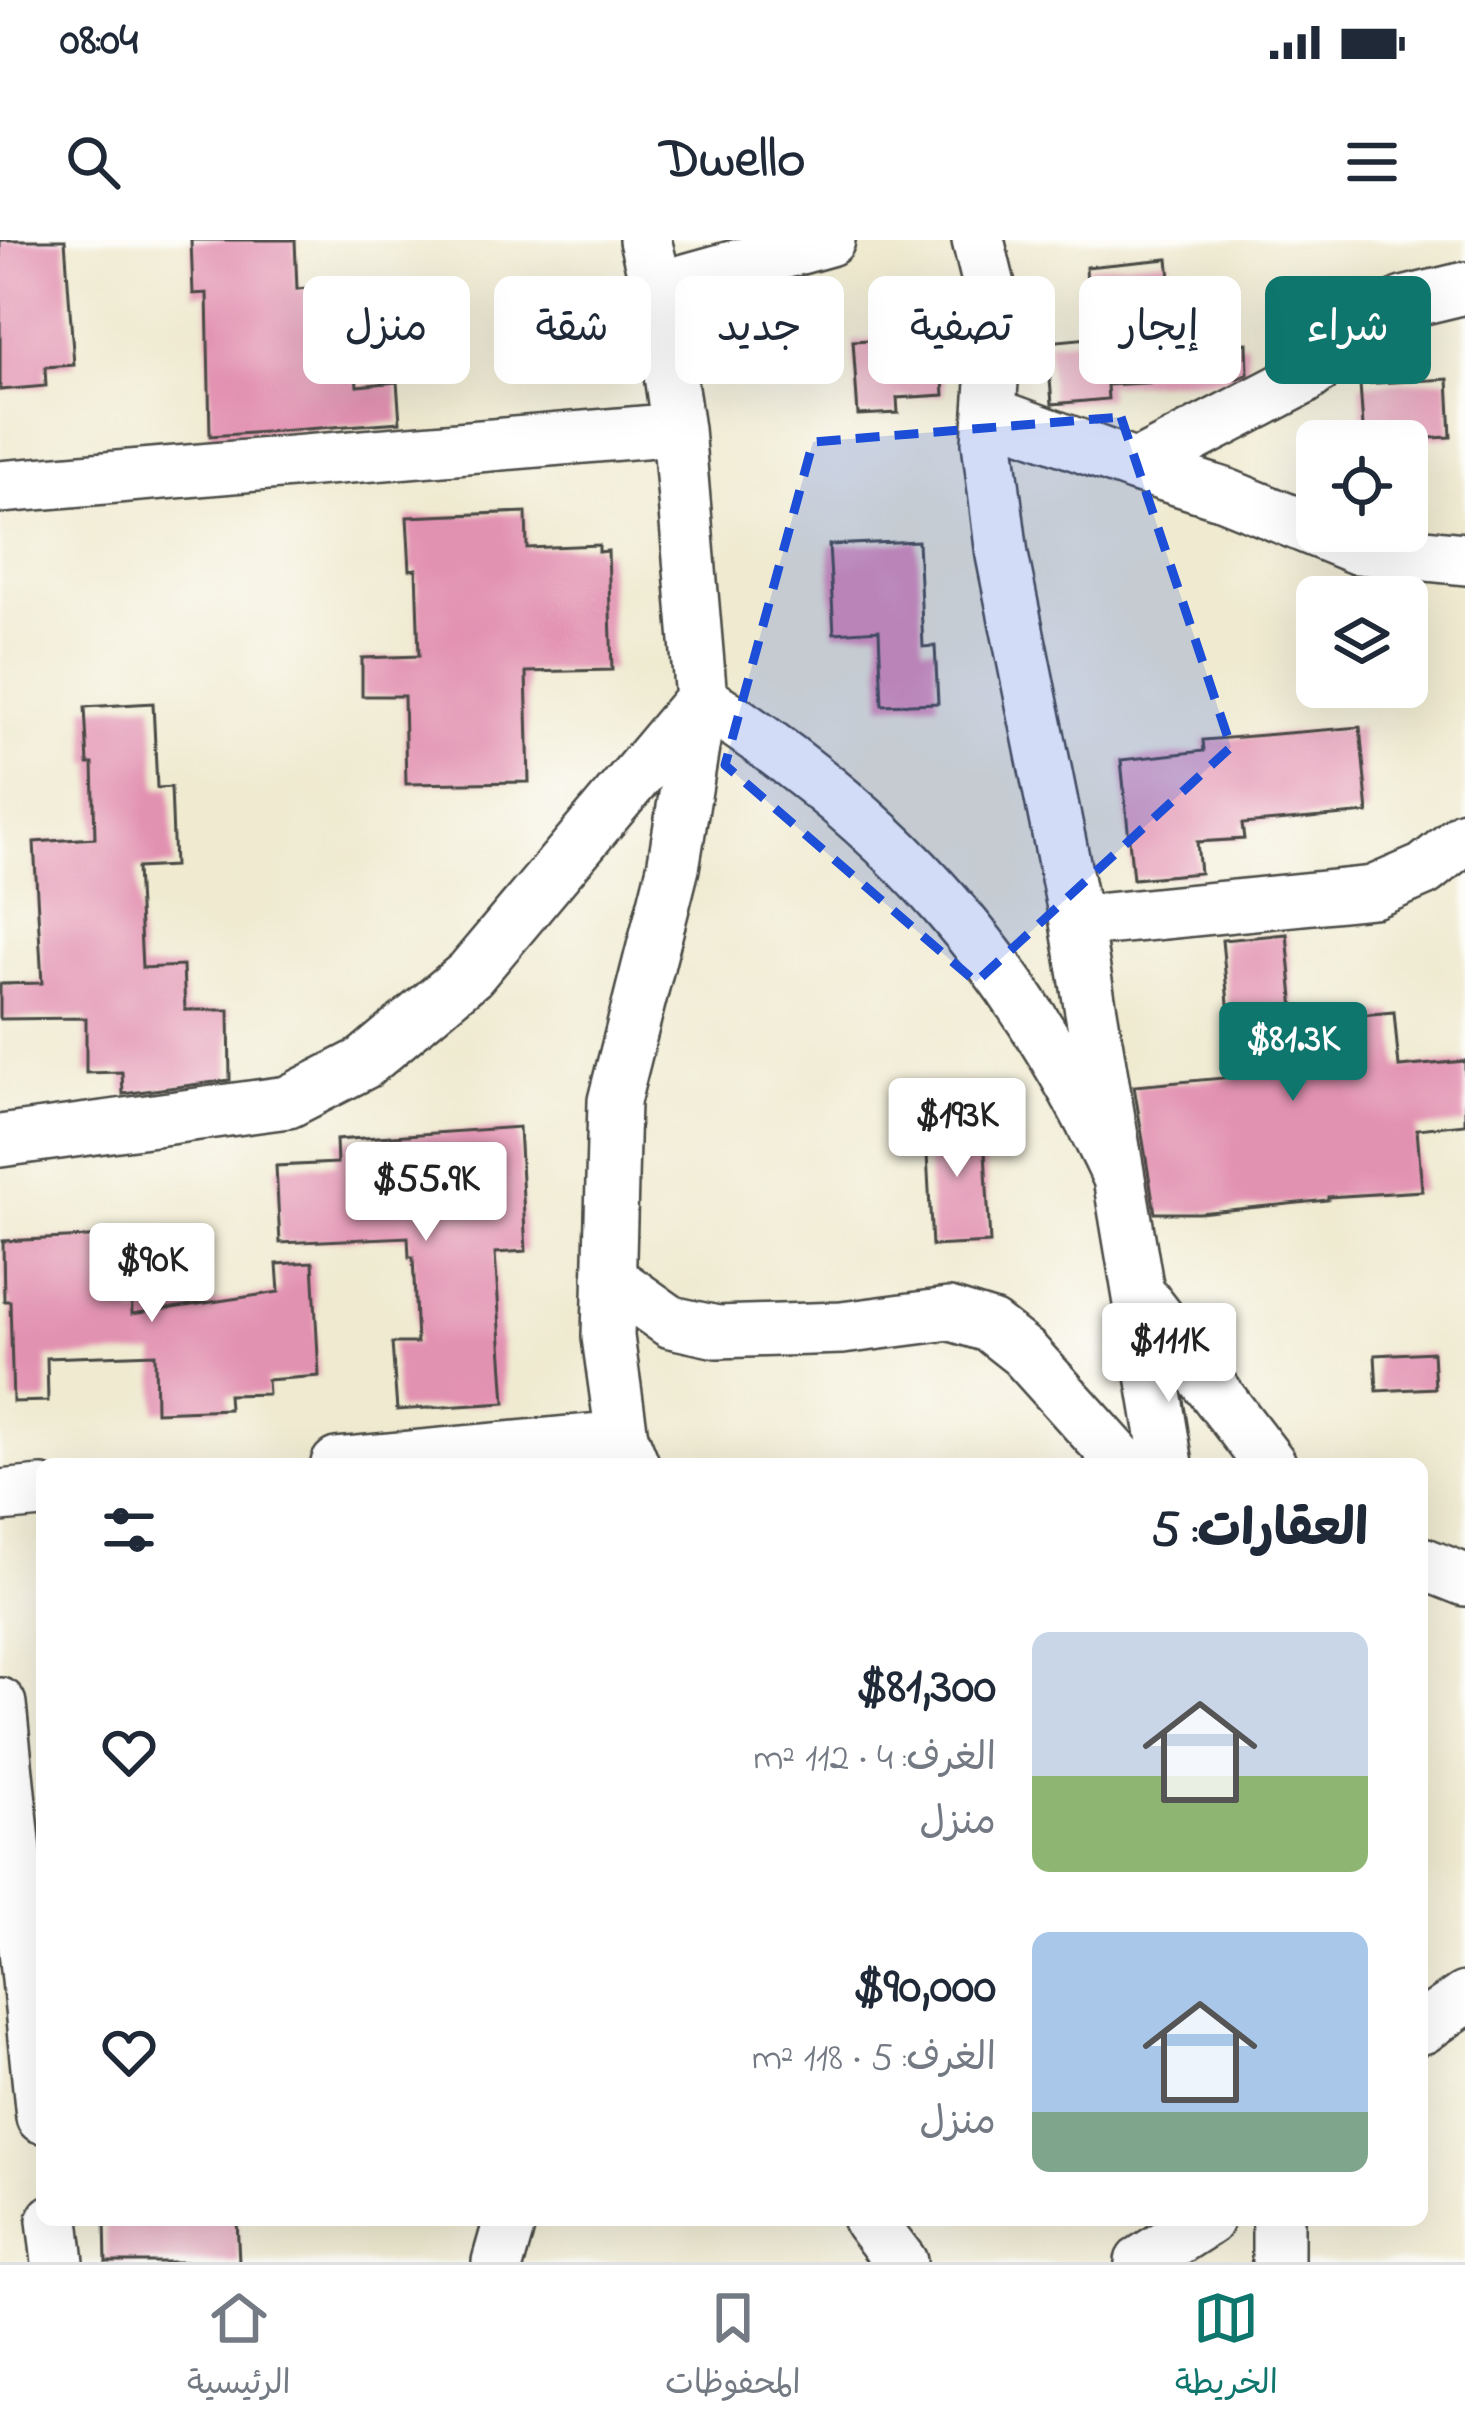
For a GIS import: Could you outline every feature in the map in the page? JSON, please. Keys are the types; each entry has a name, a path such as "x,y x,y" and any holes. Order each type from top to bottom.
{"street":[{"path":"462,1458 628,1450 608,1337 614,1101 674,868 701,698 678,429 651,264 829,240"},
{"path":"978,240 989,286 993,367 988,442 1003,555 1076,922 1166,1458"},
{"path":"1136,466 1303,379 1403,303 1465,287"},
{"path":"990,413 1223,494 1357,548 1465,559"},
{"path":"0,487 678,429"},
{"path":"0,1141 288,1102 364,1063 470,974 701,698"},
{"path":"701,698 820,782 875,830 958,916 1055,1051 1119,1178"},
{"path":"1076,922 1373,892 1424,870 1465,836"},
{"path":"609,1278 670,1322 717,1332 842,1328 949,1314 992,1327 1024,1353 1119,1458"},
{"path":"1138,1291 1265,1458"},
{"path":"0,1496 36,1493"},
{"path":"1428,1565 1465,1580"},
{"path":"0,1704 8,1871 36,2074"},
{"path":"1428,2025 1465,1998"},
{"path":"54,2226 58,2262"},
{"path":"498,2262 508,2226"},
{"path":"874,2226 901,2262"},
{"path":"1141,2262 1198,2226"},
{"path":"1277,2262 1278,2226"}],"highlighted area":[{"path":"1121,417 1231,747 976,982 725,765 813,442"}],"building":[{"path":"0,240 65,240 74,365 45,367 46,386 0,390"},
{"path":"191,240 295,240 297,289 303,288 303,384 397,384 400,422 210,436 207,293 193,294"},
{"path":"1168,259 1170,276 1087,276 1086,267"},
{"path":"1079,339 1079,384 1126,384 1107,385 1108,399 1052,404 1055,341"},
{"path":"868,340 868,384 943,384 944,395 897,398 898,413 858,415 853,341"},
{"path":"1241,343 1247,343 1248,374 1241,377"},
{"path":"1448,379 1451,437 1428,438 1428,420 1363,420 1360,384 1431,384 1431,380"},
{"path":"526,512 527,548 599,545 599,552 608,551 612,670 526,672 529,782 406,784 404,696 362,696 362,658 419,656 416,569 410,570 407,517"},
{"path":"918,541 923,647 935,646 938,703 882,705 879,630 834,633 829,545"},
{"path":"153,703 157,788 171,787 174,866 137,868 142,968 183,966 185,1010 229,1010 230,1080 123,1094 122,1072 86,1073 86,1018 0,1019 0,984 42,983 34,842 95,838 93,764 88,764 85,707"},
{"path":"1360,727 1368,813 1242,824 1244,839 1197,842 1200,873 1133,879 1121,760 1204,751 1203,740"},
{"path":"1287,934 1295,1021 1394,1012 1399,1067 1465,1061 1465,1124 1417,1129 1422,1191 1199,1213 1155,1213 1134,1086 1235,1077 1222,940"},
{"path":"983,1115 990,1243 932,1246 925,1117"},
{"path":"519,1127 526,1251 495,1253 505,1403 397,1410 392,1343 417,1343 408,1237 280,1243 276,1166 337,1163 336,1140"},
{"path":"130,1235 132,1314 279,1292 277,1264 313,1262 319,1376 267,1380 268,1394 228,1395 229,1409 156,1412 155,1354 47,1358 48,1401 13,1402 3,1241"},
{"path":"1433,1352 1435,1388 1377,1391 1375,1355"},
{"path":"105,2226 237,2226 239,2262 106,2262"}]}
